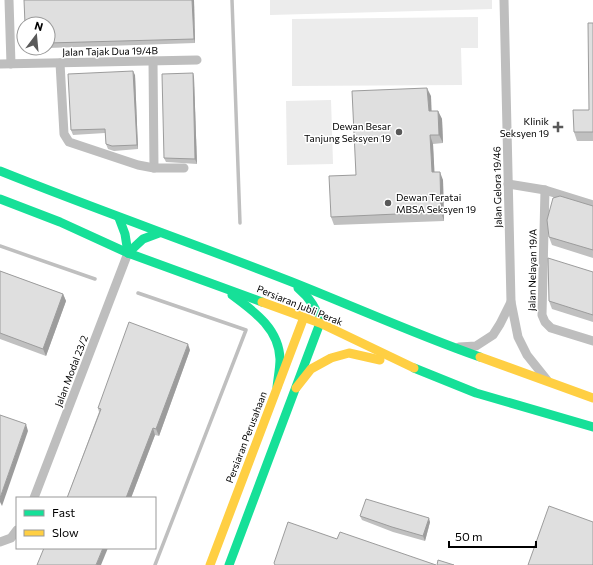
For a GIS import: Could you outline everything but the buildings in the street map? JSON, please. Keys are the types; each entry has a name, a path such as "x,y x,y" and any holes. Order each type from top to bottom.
{"main road":[{"name":"Persiaran Jubli Perak","path":"0,171 119,218 291,282 452,347 593,398"},
{"name":"Persiaran Jubli Perak","path":"0,199 60,222 128,253 217,284 320,323 420,371 476,393 593,427"},
{"path":"119,218 125,234 128,253"},
{"path":"128,253 143,239 159,233"},
{"path":"229,565 320,323 316,308 310,298 291,282"},
{"path":"217,284 256,313 270,326 278,342 280,359 277,386"},
{"path":"304,317 316,308 344,304"},
{"name":"Persiaran Perusahaan","path":"210,565 304,317"},
{"path":"296,388 311,369 331,358 349,353 364,355 420,371"},
{"path":"234,551 237,565"}],"street":[{"path":"9,0 11,64"},
{"name":"Jalan Gelora 19/46","path":"504,0 511,302 518,337 527,355 549,383"},
{"name":"Jalan Tajak Dua 19/4B","path":"0,64 197,60"},
{"path":"153,61 154,168"},
{"path":"60,63 64,134 69,142 138,165 154,168 184,168"},
{"path":"508,184 545,190 593,205"},
{"name":"Jalan Nelayan 19/A","path":"545,190 542,315 545,322 551,328 593,341"},
{"name":"Jalan Modal 23/2","path":"34,497 128,253"},
{"name":"Jalan Gelora 19/46","path":"452,347 476,346 493,335 511,302"},
{"path":"0,542 11,538 16,531"}],"shaded area":[{"path":"270,0 492,0 492,9 270,15"},
{"path":"478,17 478,48 461,48 462,85 292,86 292,19"},
{"path":"331,100 333,164 287,165 286,101"}],"waterway":[{"path":"232,0 240,223"},
{"path":"0,246 95,279"},
{"path":"138,293 246,330 155,565"}],"traffic: fast":[{"path":"0,171 292,282 409,330 480,357"},
{"path":"0,199 60,222 128,253 262,302"},
{"path":"119,218 125,234 128,253"},
{"path":"128,253 143,239 159,233"},
{"path":"298,288 312,304 320,323"},
{"path":"232,295 264,322 275,339 279,348 280,359 277,387"},
{"path":"229,565 320,323"},
{"path":"414,368 476,393 593,427"}],"traffic: slow":[{"path":"262,302 320,323 414,368"},
{"path":"210,565 304,317"},
{"path":"296,388 311,369 331,358 349,353 380,360"},
{"path":"480,357 593,398"}],"place":[{"name":"Klinik Seksyen 19","path":"558,127"},
{"name":"Dewan Besar Tanjung Seksyen 19","path":"399,132"},
{"name":"Dewan Teratai MBSA Seksyen 19","path":"388,203"}]}
